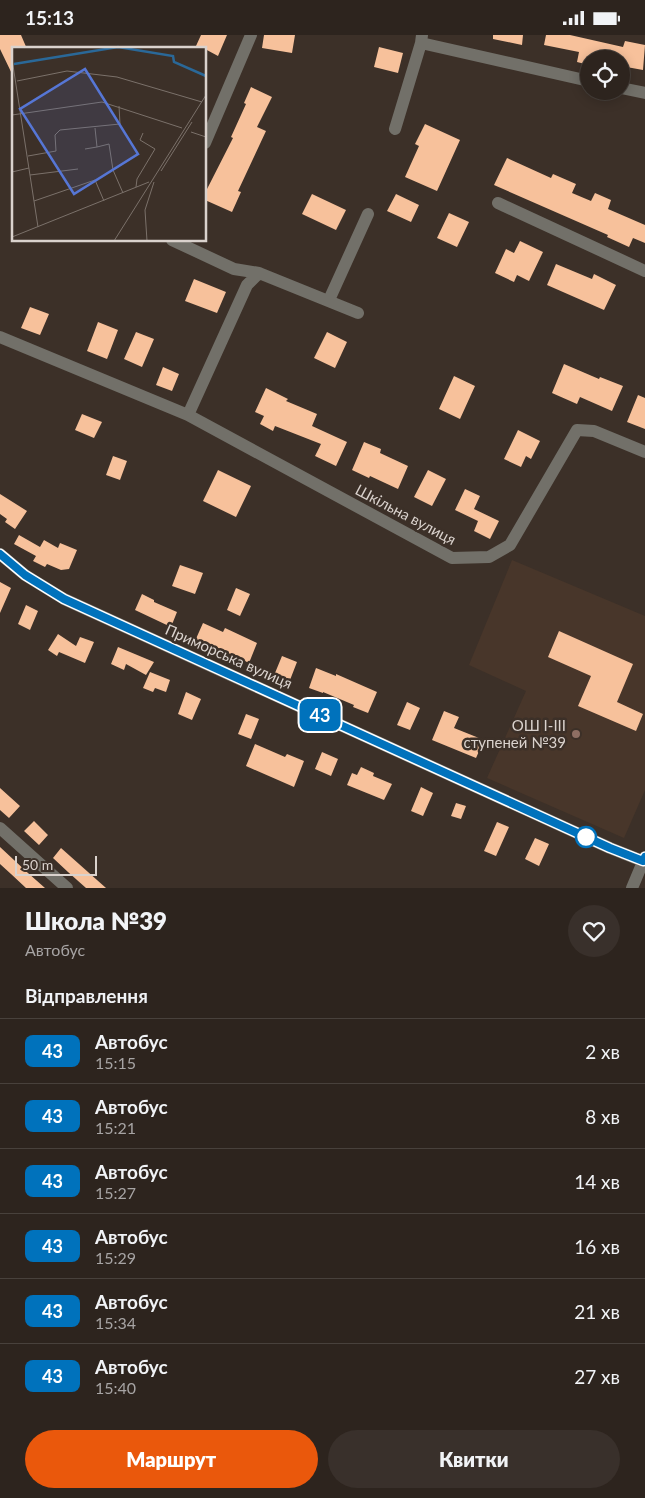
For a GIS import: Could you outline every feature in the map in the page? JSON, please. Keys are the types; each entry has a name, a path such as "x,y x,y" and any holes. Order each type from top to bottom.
{"street":[{"path":"206,141 251,35"},
{"path":"395,129 422,39 580,79"},
{"path":"630,90 645,93"},
{"path":"498,203 645,271"},
{"path":"329,300 368,214"},
{"path":"174,241 234,269 259,273 358,313"},
{"path":"188,415 247,285 259,273"},
{"name":"Шкільна вулиця","path":"0,337 188,415 452,557 489,557 510,545 577,430 594,431 645,452"},
{"name":"Приморська вулиця","path":"0,554 25,575 64,599 610,848 644,860"},
{"path":"0,828 66,888"},
{"path":"632,888 644,860"}],"shaded area":[{"name":"ОШ I-III ступеней №39","path":"512,560 645,616 645,790 624,838 487,778 526,691 469,665"}],"building":[{"path":"0,35 21,35 26,47 12,47 12,74 0,49"},
{"path":"201,35 227,35 218,56 206,50 206,47 196,46"},
{"path":"264,35 295,35 292,53 262,48"},
{"path":"493,35 523,35 522,45 493,39"},
{"path":"546,35 570,35 623,47 625,41 645,45 643,70 630,68 630,50 580,50 580,63 577,62 579,52 544,45"},
{"path":"379,47 403,53 398,73 374,67"},
{"path":"251,87 272,97 257,127 266,131 238,191 241,192 232,212 206,200 206,191 233,138 231,137 246,104 244,103"},
{"path":"425,124 460,140 437,191 405,177 419,146 415,144"},
{"path":"507,158 551,178 553,174 576,184 572,193 591,201 595,193 611,200 608,209 645,225 645,243 633,238 629,247 607,237 608,235 494,185"},
{"path":"312,194 346,210 336,230 302,214"},
{"path":"396,194 419,205 411,222 387,211"},
{"path":"449,213 469,222 457,247 437,238"},
{"path":"520,241 543,252 529,281 517,275 514,282 495,273 506,249 514,253"},
{"path":"556,264 592,279 594,274 616,285 604,310 547,285"},
{"path":"194,279 226,292 217,313 185,301"},
{"path":"30,307 49,314 40,335 21,328"},
{"path":"98,322 118,330 107,359 87,351"},
{"path":"136,332 154,339 142,367 124,359"},
{"path":"327,332 347,342 335,368 314,358"},
{"path":"564,364 599,379 600,377 623,386 612,411 580,397 577,404 552,393"},
{"path":"163,367 179,374 172,391 156,385"},
{"path":"454,376 475,386 460,419 439,409"},
{"path":"266,388 288,399 286,401 317,414 312,426 347,442 336,466 315,456 321,444 275,426 273,431 260,424 264,416 255,412"},
{"path":"638,395 645,398 645,429 627,422"},
{"path":"82,414 102,422 94,438 75,430"},
{"path":"518,430 540,441 531,459 526,456 521,467 504,459"},
{"path":"364,442 381,449 380,453 408,466 398,489 352,470"},
{"path":"113,456 127,461 120,480 106,475"},
{"path":"218,470 251,486 236,517 203,501"},
{"path":"428,470 446,479 432,506 414,497"},
{"path":"465,489 480,496 474,509 499,521 490,539 474,531 478,521 455,510"},
{"path":"0,494 27,511 15,529 5,522 7,519 0,514"},
{"path":"19,535 40,547 44,540 58,548 60,543 77,550 69,569 61,570 47,564 45,567 33,561 36,556 14,544"},
{"path":"180,565 203,573 195,594 172,586"},
{"path":"0,582 11,588 0,613"},
{"path":"236,588 250,594 240,616 227,610"},
{"path":"142,594 154,600 154,602 177,612 171,627 135,610"},
{"path":"26,605 38,611 30,630 18,624"},
{"path":"203,623 223,632 225,628 257,643 249,663 210,644 209,646 195,641"},
{"path":"559,631 633,664 617,702 643,714 636,731 578,706 591,676 548,657"},
{"path":"58,634 76,646 80,637 94,642 85,663 59,652 57,656 48,650"},
{"path":"118,647 154,662 146,675 126,664 124,670 111,664"},
{"path":"282,656 297,662 290,680 275,673"},
{"path":"316,668 336,676 336,674 377,692 368,713 353,707 354,705 309,688"},
{"path":"150,672 170,680 166,692 155,688 153,692 143,688"},
{"path":"186,692 201,699 192,720 178,714"},
{"path":"407,702 420,708 410,730 397,725"},
{"path":"444,711 459,717 454,728 484,740 476,758 432,740"},
{"path":"246,714 259,719 251,739 238,734"},
{"path":"255,744 285,757 287,754 304,761 294,787 246,766"},
{"path":"322,752 338,759 331,776 315,769"},
{"path":"361,767 374,773 373,776 392,784 384,800 347,785 352,773 357,775"},
{"path":"421,787 433,793 423,816 411,811"},
{"path":"0,788 20,806 9,818 0,810"},
{"path":"456,803 466,806 461,819 451,816"},
{"path":"34,821 48,835 39,845 24,831"},
{"path":"497,822 509,827 496,856 484,851"},
{"path":"535,838 549,844 539,866 525,859"},
{"path":"0,847 45,888 26,888 0,864"},
{"path":"61,848 106,888 86,888 68,872 53,858"}],"bus line":[{"name":"43","path":"0,554 25,575 64,599 610,848 643,861 645,857"}],"place":[{"name":"ОШ I-III ступеней №39","path":"576,734"}]}
